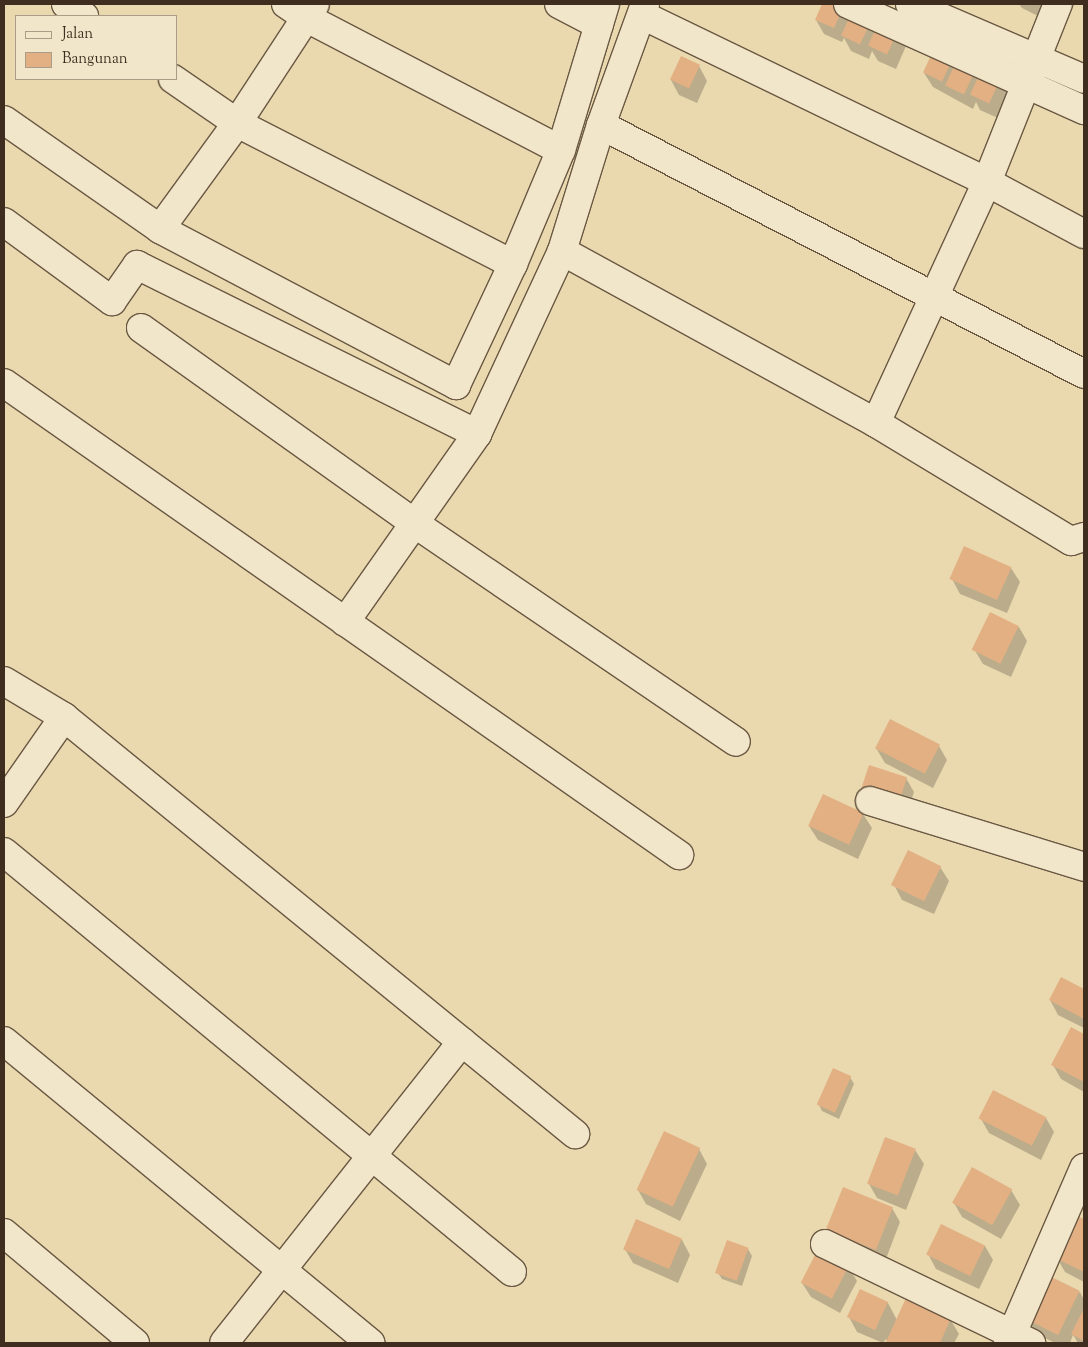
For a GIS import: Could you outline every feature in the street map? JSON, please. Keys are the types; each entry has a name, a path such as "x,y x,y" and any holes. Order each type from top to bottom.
{"street":[{"path":"66,4 82,15"},
{"path":"559,4 600,22 628,50"},
{"path":"910,4 1036,60 1084,79"},
{"path":"876,423 988,182 1058,4"},
{"path":"853,5 1025,86 1084,110"},
{"path":"160,229 237,123 302,8 561,150"},
{"path":"345,622 477,434 562,251 601,125 641,8 988,182 1084,234"},
{"path":"4,120 160,229 456,385 513,264 561,150 600,22"},
{"path":"175,80 237,123 513,264"},
{"path":"601,125 935,299 1084,374"},
{"path":"4,222 112,301 137,265 477,434"},
{"path":"562,251 876,423 1072,541 1084,538"},
{"path":"142,328 414,523 736,742"},
{"path":"4,383 678,855"},
{"path":"4,681 64,717 575,1134"},
{"path":"4,803 64,717"},
{"path":"870,801 1084,867"},
{"path":"4,852 512,1272"},
{"path":"4,1041 370,1343"},
{"path":"224,1343 462,1042"},
{"path":"825,1244 1017,1340 1030,1289 1084,1168"},
{"path":"4,1233 135,1343"}],"building":[{"path":"822,4 845,4 834,28 815,20"},
{"path":"852,12 871,21 860,44 841,36"},
{"path":"879,22 898,31 887,54 868,46"},
{"path":"934,49 953,58 942,81 923,73"},
{"path":"681,56 700,65 689,88 670,80"},
{"path":"956,62 975,71 964,94 945,86"},
{"path":"981,71 1000,80 989,103 970,95"},
{"path":"964,546 1012,567 997,600 949,579"},
{"path":"990,612 1019,626 1000,664 972,650"},
{"path":"890,719 940,744 925,774 875,748"},
{"path":"869,765 907,777 899,801 861,789"},
{"path":"823,794 864,813 849,845 808,826"},
{"path":"908,850 941,866 924,901 891,885"},
{"path":"1061,977 1084,989 1084,1019 1049,1000"},
{"path":"1071,1027 1084,1034 1084,1082 1051,1065"},
{"path":"833,1068 851,1076 835,1113 817,1105"},
{"path":"993,1090 1046,1117 1032,1146 978,1119"},
{"path":"664,1131 700,1148 673,1207 637,1190"},
{"path":"885,1137 916,1149 898,1196 867,1184"},
{"path":"972,1167 1012,1189 992,1225 952,1203"},
{"path":"843,1187 893,1207 876,1250 826,1230"},
{"path":"1075,1215 1084,1219 1084,1272 1055,1258"},
{"path":"636,1219 682,1239 669,1269 623,1249"},
{"path":"941,1224 985,1245 970,1276 926,1255"},
{"path":"727,1240 749,1248 737,1281 715,1273"},
{"path":"818,1249 849,1265 832,1299 801,1283"},
{"path":"1041,1272 1080,1291 1058,1335 1020,1316"},
{"path":"860,1289 888,1302 875,1330 847,1317"},
{"path":"906,1298 951,1318 940,1343 886,1342"},
{"path":"1084,1308 1084,1341 1071,1334"}]}
